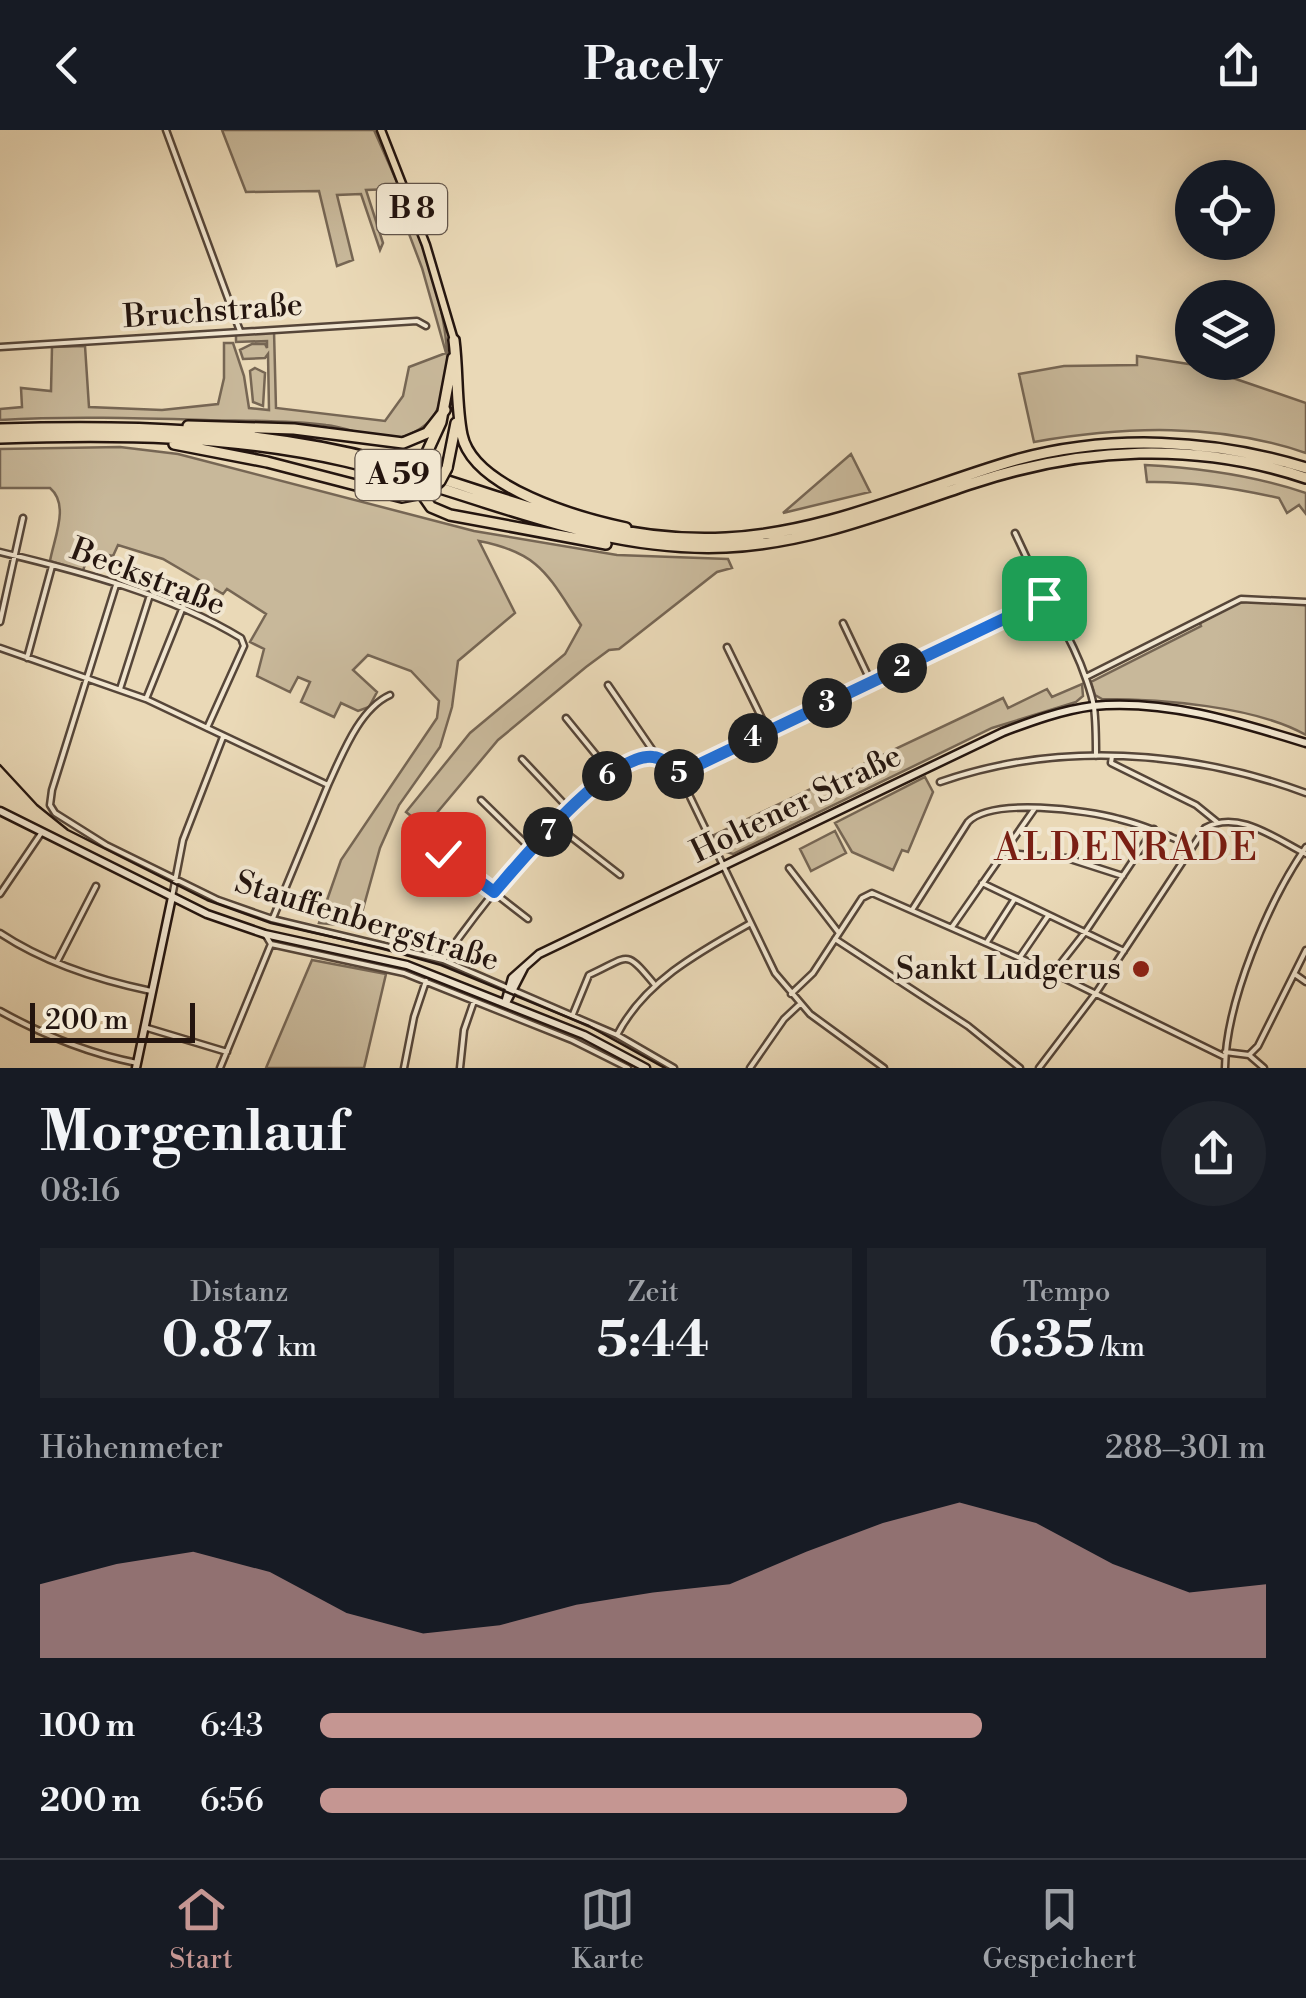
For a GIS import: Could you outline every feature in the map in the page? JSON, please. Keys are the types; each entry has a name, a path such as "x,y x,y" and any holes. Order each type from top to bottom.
{"highway":[{"path":"454,340 462,434 480,468 496,480 599,521 671,538"},
{"path":"454,340 445,410 418,473 423,492 439,512 574,540 642,545"},
{"path":"147,438 267,462 392,495 423,492 440,481 447,468 459,405"},
{"path":"158,429 273,427 403,443 427,433 445,410"},
{"name":"A 59","path":"0,429 158,429 274,439 408,468 580,524 671,538 725,538 796,530 1080,447 1160,442 1244,452 1306,468"},
{"name":"A 59","path":"0,438 147,438 270,448 344,461 540,522 642,545 726,548 797,539 868,520 972,479"},
{"name":"A 59","path":"993,472 1081,456 1161,452 1242,460 1306,478"}],"main road":[{"name":"B 8","path":"381,130 436,274 454,340"}],"street":[{"path":"166,130 240,331"},
{"name":"Bruchstraße","path":"0,347 418,320 426,326"},
{"path":"0,622 24,518"},
{"path":"1015,534 1044,594 1044,605"},
{"name":"Beckstraße","path":"0,552 52,564 184,606 244,642 207,728"},
{"path":"26,658 52,564"},
{"name":"Stauffenbergstraße","path":"116,584 50,805 55,813 106,846 218,900 272,919 443,960 618,1035 674,1068"},
{"path":"120,689 150,595"},
{"path":"1086,677 1241,599 1306,602"},
{"path":"679,774 1031,606 1044,605 1055,614 1086,677 1094,706 1096,756"},
{"path":"146,700 184,606"},
{"path":"843,623 871,682"},
{"path":"727,647 768,732"},
{"path":"0,648 120,689 328,784"},
{"path":"608,685 658,758 679,774 764,953 791,994 884,1068"},
{"path":"272,919 328,784 360,725 390,695"},
{"name":"Holtener Straße","path":"489,996 511,990 527,962 539,954 1037,719 1094,706 1136,706 1187,712 1306,744"},
{"path":"566,718 612,774"},
{"path":"0,1012 64,1044 137,1066 183,840 224,737"},
{"path":"1112,756 1111,762 1183,797 1218,822"},
{"name":"Holtener Straße","path":"940,782 995,766 1112,756 1209,766 1306,793"},
{"path":"522,758 570,810"},
{"path":"443,960 494,892 555,824 612,774 645,758 658,758"},
{"path":"480,800 531,850"},
{"path":"912,910 974,816 991,810 1035,808 1104,815 1154,829 1192,846"},
{"path":"952,927 1035,808"},
{"path":"0,811 207,914 265,934 408,965 584,1034 646,1068"},
{"path":"1040,1068 1096,994 1205,828 1218,822 1239,822 1305,851 1279,892 1238,994 1227,1029 1225,1068"},
{"path":"555,824 620,876"},
{"path":"1053,973 1154,829"},
{"path":"0,894 42,832"},
{"path":"1004,853 1067,858 1122,876"},
{"path":"443,854 528,918"},
{"path":"789,868 839,933"},
{"path":"982,883 1124,951"},
{"path":"57,962 96,886"},
{"path":"791,994 812,974 866,894 987,942 1225,1055 1249,1055 1264,1068"},
{"path":"987,942 1015,898"},
{"path":"1020,957 1050,914"},
{"path":"618,1035 636,1004 655,985 751,923"},
{"path":"0,933 106,982 151,992"},
{"path":"265,934 271,944 393,970 426,981 572,1040 628,1068"},
{"path":"835,939 968,1026 1020,1068"},
{"path":"220,1068 271,944"},
{"path":"1249,1055 1258,1046 1306,950"},
{"path":"572,1014 589,974 626,958 634,959 655,985"},
{"path":"1296,975 1306,982"},
{"path":"404,1068 414,1016 426,981"},
{"path":"510,1004 511,990"},
{"path":"460,1068 464,1030 474,1002"},
{"path":"750,1068 800,1004"},
{"path":"144,1027 227,1052"}],"shaded area":[{"path":"222,130 374,130 417,232 442,316 447,355 444,390 432,418 415,432 393,439 334,426 281,421 0,420 0,409 22,407 21,388 51,391 52,347 85,346 89,407 162,410 218,404 224,378 224,343 233,343 249,408 269,410 268,354 265,358 243,359 240,350 252,344 265,344 267,348 267,341 236,342 236,334 274,331 276,408 385,421 403,396 409,367 446,353 422,268 392,189 366,190 383,243 380,250 361,194 337,195 353,260 337,266 319,191 246,192"},
{"path":"1137,356 1175,362 1175,380 1239,380 1306,403 1306,453 1239,436 1171,430 1034,442 1019,374 1064,366 1137,365"},
{"path":"255,368 265,373 263,406 253,402 250,371"},
{"path":"120,447 178,454 474,531 617,555 728,559 732,568 717,572 619,649 609,650 498,740 425,827 406,812 470,733 565,654 581,625 541,569 516,552 479,541 515,613 458,661 452,707 440,747 399,805 380,848 358,927 319,923 341,860 437,718 439,701 411,671 368,655 353,670 377,692 369,707 358,711 341,703 334,717 301,702 310,682 298,677 290,692 257,676 264,649 250,642 266,614 227,589 223,594 163,559 118,545 113,556 89,551 83,571 50,561 60,513 56,495 50,488 0,488 0,449"},
{"path":"851,454 870,492 783,513"},
{"path":"1145,465 1227,473 1306,493 1306,514 1299,505 1287,513 1279,498 1263,494 1197,484 1147,482"},
{"path":"1238,603 1306,605 1306,735 1234,711 1102,699 1095,695 1091,682"},
{"path":"1082,684 1083,696 1076,702 992,728 733,854 723,851 714,835 821,784 824,787 854,772 853,769 1003,698 1008,708 1047,689 1052,697"},
{"path":"925,777 933,792 908,852 902,850 893,870 852,852 835,823"},
{"path":"835,831 846,853 811,871 800,849"},
{"path":"312,960 386,974 364,1068 266,1068"}],"tram line":[{"path":"0,765 37,805 68,830 207,900 271,923 441,965 589,1026 665,1068"}],"place":[{"name":"Sankt Ludgerus","path":"1141,969"}],"district":[{"name":"ALDENRADE","path":"1127,848"}],"route":[{"path":"443,854 494,892 592,788 625,766 645,758 658,758 679,774 1031,606 1044,605 1044,598"}]}
